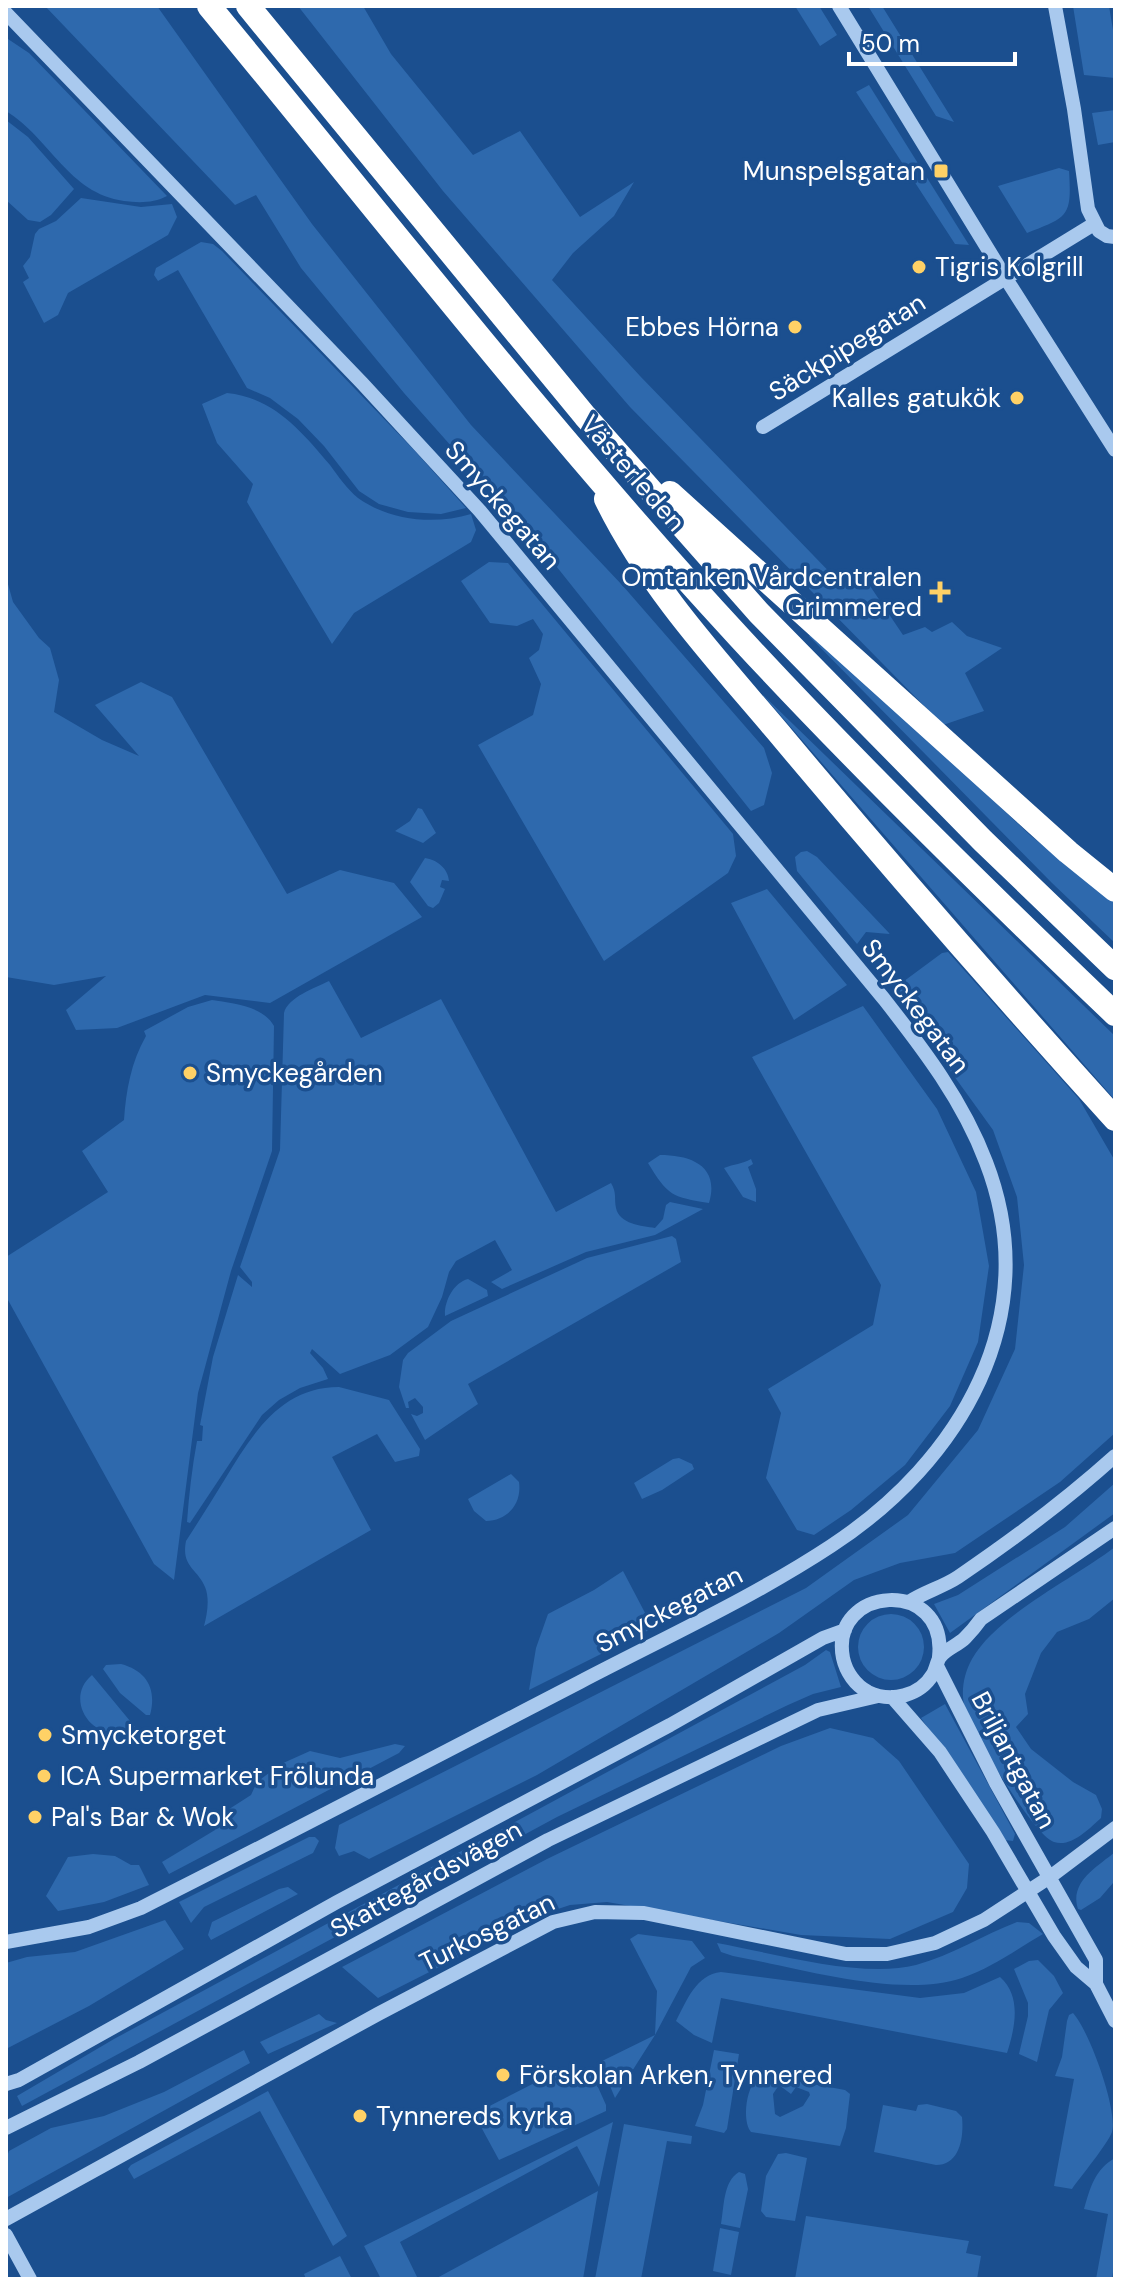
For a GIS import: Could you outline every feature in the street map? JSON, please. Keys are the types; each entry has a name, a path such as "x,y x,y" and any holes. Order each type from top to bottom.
{"highway":[{"name":"Västerleden","path":"209,6 591,469 739,637 962,869 1115,1014"},
{"name":"Västerleden","path":"248,6 585,416 759,613 983,841 1115,968"},
{"path":"585,416 1068,852 1115,890"},
{"path":"591,469 621,530 656,585 802,761 1115,1119"},
{"path":"1068,852 1115,883"},
{"path":"1077,1077 1115,1132"}],"street":[{"path":"839,6 1115,450"},
{"path":"1055,6 1088,209 1094,224 1107,236 1115,237"},
{"name":"Smyckegatan","path":"6,13 362,383 480,511 884,999 941,1074 981,1150 1000,1207 1006,1267 1004,1303 992,1352 962,1415 916,1475 832,1546 731,1604 141,1908 89,1927 6,1942"},
{"name":"Säckpipegatan","path":"763,427 1094,224"},
{"name":"Skattegårdsvägen","path":"6,2084 19,2080 337,1902 670,1725 823,1638 845,1630 856,1614 871,1603 890,1599 909,1602 925,1591 954,1580 1052,1510 1115,1456"},
{"name":"Skattegårdsvägen","path":"6,2128 139,2062 548,1840 818,1710 907,1695 920,1688 930,1678 938,1661 964,1639 981,1619 1115,1528"},
{"path":"909,1602 932,1620 939,1638 938,1661"},
{"path":"845,1630 842,1648 845,1666 862,1688 885,1697"},
{"name":"Briljantgatan","path":"938,1661 996,1783 1096,1960 1096,1984"},
{"name":"Briljantgatan","path":"885,1697 940,1752 1076,1967 1096,1984 1115,2021"},
{"path":"1028,1892 1115,1828"},
{"name":"Turkosgatan","path":"6,2219 378,2014 553,1922 595,1912 644,1913 846,1954 887,1954 935,1943 984,1920 1028,1892"},
{"path":"6,2235 30,2279"}],"shaded area":[{"path":"45,6 157,6 312,224 471,425 623,586 764,748 772,773 764,805 751,811 541,547 404,393 301,268 256,195 235,205"},
{"path":"298,6 363,6 391,54 473,155 520,131 580,217 634,182 614,216 573,253 552,280 842,585 861,568 903,635 925,627 932,632 952,622 967,636 1002,648 965,673 984,711 943,725 630,407 443,191"},
{"path":"795,6 819,6 837,35 820,46"},
{"path":"868,6 882,6 954,122 936,116"},
{"path":"1073,6 1109,6 1115,42 1115,78 1084,75"},
{"path":"8,39 29,53 167,196 152,201 130,202 88,188 6,111"},
{"path":"869,85 969,245 955,244 856,92"},
{"path":"1115,110 1115,142 1098,145 1092,113"},
{"path":"6,120 28,137 74,189 51,215 40,222 28,220 6,200"},
{"path":"1059,168 1069,171 1068,207 1059,218 1027,233 998,186"},
{"path":"81,198 141,207 172,204 177,217 168,235 68,293 58,315 44,323 23,282 29,278 23,266 30,257 39,229 56,221"},
{"path":"201,242 213,244 222,251 466,508 441,514 408,512 379,504 359,491 298,419 270,398 247,388 178,270 158,281 154,275 156,268"},
{"path":"227,393 259,402 285,418 308,440 350,491 371,506 413,519 443,519 471,514 476,530 471,542 354,613 332,644 247,502 253,484 217,443 202,404"},
{"path":"489,562 508,563 733,834 736,856 728,873 604,961 478,745 533,715 541,684 529,658 539,650 543,634 533,619 517,626 490,623 461,581"},
{"path":"6,577 13,602 50,648 59,680 54,712 102,740 139,756 95,705 141,682 172,697 287,894 340,870 394,883 422,917 270,1003 205,995 117,1028 76,1030 66,1010 106,976 54,985 6,977"},
{"path":"814,631 1031,836 1115,900 1115,943 809,636"},
{"path":"762,694 1115,1036 1115,1100"},
{"path":"418,808 422,809 436,833 423,843 395,831 410,821"},
{"path":"807,851 817,857 890,934 866,932 857,944 797,871 795,857"},
{"path":"425,858 441,865 449,881 442,880 440,887 445,889 439,903 433,908 428,906 410,882"},
{"path":"767,889 847,985 794,1020 731,903"},
{"path":"948,952 1079,1099 1115,1161 1115,1433 1060,1482 955,1553 900,1563 854,1580 779,1633 537,1775 369,1859 354,1851 339,1856 335,1848 339,1825 806,1588 908,1515 978,1430 1015,1349 1024,1265 1017,1197 993,1130 892,990 942,953"},
{"path":"329,981 361,1038 441,999 556,1212 611,1183 618,1213 626,1221 638,1225 655,1228 663,1219 666,1205 670,1202 703,1209 655,1235 586,1252 502,1289 491,1282 512,1270 495,1240 456,1261 428,1327 390,1355 340,1374 312,1349 310,1353 328,1379 300,1388 262,1415 190,1523 187,1522 192,1471 197,1441 202,1441 203,1426 200,1425 213,1357 238,1275 252,1287 252,1282 240,1267 280,1150 284,1013 296,998"},
{"path":"212,1000 255,1010 274,1026 272,1151 231,1271 198,1393 174,1580 154,1564 8,1300 6,1257 108,1192 82,1151 124,1120 130,1077 146,1036 144,1031 188,1007"},
{"path":"863,1006 937,1109 976,1192 989,1266 978,1342 950,1406 905,1465 851,1510 814,1535 797,1530 766,1478 781,1413 768,1389 873,1325 881,1285 752,1057"},
{"path":"660,1155 682,1157 700,1165 710,1180 709,1203 687,1199 666,1189 648,1163"},
{"path":"751,1159 753,1164 748,1167 756,1189 756,1202 743,1197 724,1168"},
{"path":"672,1236 676,1239 681,1262 468,1384 478,1404 425,1440 411,1414 417,1416 423,1413 423,1407 415,1398 408,1402 409,1408 406,1408 399,1387 403,1360 408,1353 451,1321 587,1258"},
{"path":"468,1279 487,1290 488,1296 445,1316 450,1294 458,1284"},
{"path":"339,1387 389,1400 420,1449 419,1456 395,1462 377,1434 332,1457 371,1530 204,1626 207,1592 188,1562 186,1541 246,1446 270,1416 300,1395"},
{"path":"679,1458 692,1464 694,1469 642,1499 634,1483"},
{"path":"511,1474 519,1482 516,1504 501,1518 486,1521 474,1511 468,1499"},
{"path":"1115,1483 1115,1513 950,1633 934,1604 958,1595 1065,1527"},
{"path":"1115,1547 1115,1598 1089,1619 1057,1632 1041,1653 1025,1694 1028,1714 1016,1727 1031,1749 1073,1782 1096,1795 1102,1809 1101,1818 1080,1836 1067,1842 1054,1842 1045,1836 1019,1804 971,1724 964,1705 966,1672 972,1659 999,1627"},
{"path":"623,1571 653,1628 529,1690 536,1648 548,1614"},
{"path":"891,1614 904,1617 914,1624 921,1634 924,1647 921,1660 914,1670 904,1677 891,1680 878,1677 868,1670 861,1660 858,1647 861,1634 868,1624 878,1617"},
{"path":"826,1650 830,1652 841,1687 788,1705 557,1817 22,2106 17,2096 114,2039 805,1665"},
{"path":"121,1664 137,1671 148,1682 152,1697 150,1715 120,1693 103,1669 106,1665"},
{"path":"92,1675 135,1727 135,1731 107,1733 87,1718 80,1697"},
{"path":"945,1704 1015,1834 1013,1841 1004,1840 921,1718"},
{"path":"830,1728 873,1738 899,1761 969,1864 967,1888 953,1912 890,1939 801,1935 607,1902 570,1905 546,1913 378,1998 342,1967 547,1859 781,1746"},
{"path":"395,1744 405,1746 399,1753 169,1874 162,1862 215,1830 223,1813 251,1795 257,1782 281,1764 310,1751 340,1758"},
{"path":"309,1837 319,1841 313,1853 204,1907 191,1923 179,1902"},
{"path":"1115,1852 1113,1883 1100,1898 1078,1909 1076,1899 1081,1883"},
{"path":"93,1854 115,1856 131,1865 139,1865 149,1885 104,1902 58,1911 46,1896 68,1857"},
{"path":"288,1887 298,1894 211,1940 208,1935 212,1922"},
{"path":"165,1920 184,1949 89,2006 6,2049 6,1963 27,1957 75,1952"},
{"path":"1017,1922 1029,1923 1043,1934 983,1969 937,1984 879,1983 818,1974 733,1956 721,1952 717,1943 844,1967 894,1968 929,1961"},
{"path":"638,1934 692,1941 705,1958 691,1967 655,2035 657,1991 630,1939"},
{"path":"1038,1960 1054,1976 1063,1993 1049,2010 1037,2062 1019,2054 1028,2003 1014,1969"},
{"path":"721,1972 920,1998 964,1993 1000,1977 1012,1993 1015,2013 1012,2033 1007,2053 721,1998 712,2043 694,2035 676,2021 699,1983"},
{"path":"1073,2013 1087,2036 1101,2071 1113,2121 1109,2138 1072,2189 1054,2186 1074,2079 1055,2076 1062,2057 1067,2021"},
{"path":"319,2014 337,2023 268,2054 260,2042"},
{"path":"655,2035 615,2098 600,2062"},
{"path":"244,2050 250,2063 6,2198 6,2159 9,2151 51,2128 104,2116 164,2092"},
{"path":"714,2050 739,2054 724,2133 695,2126 703,2105"},
{"path":"589,2067 606,2111 499,2160 474,2114 554,2073 573,2076"},
{"path":"769,2076 845,2090 850,2094 846,2128 840,2146 751,2132 746,2114 750,2091 756,2080","holes":["779,2085 791,2094 796,2087 810,2095 803,2106 780,2117 775,2114 773,2094"]},
{"path":"268,2091 347,2236 333,2246 260,2111 134,2179 128,2169"},
{"path":"883,2105 916,2111 918,2105 956,2111 962,2117 961,2141 950,2160 936,2165 874,2152"},
{"path":"613,2122 599,2187 577,2146 400,2242 418,2279 381,2279 364,2246"},
{"path":"624,2124 692,2136 691,2144 667,2141 641,2279 595,2279"},
{"path":"778,2154 807,2158 795,2221 766,2217 761,2211 766,2176"},
{"path":"1115,2158 1115,2259 1112,2279 1096,2279 1108,2214 1084,2209 1098,2173"},
{"path":"739,2172 745,2174 748,2189 740,2228 721,2224 727,2188"},
{"path":"598,2191 583,2279 435,2279"},
{"path":"806,2216 969,2241 966,2253 981,2256 977,2279 795,2279"},
{"path":"720,2228 739,2232 731,2275 713,2271"},
{"path":"340,2256 352,2279 306,2279 304,2274"}],"place":[{"name":"Munspelsgatan","path":"941,171"},
{"name":"Tigris Kolgrill","path":"919,267"},
{"name":"Ebbes Hörna","path":"795,327"},
{"name":"Kalles gatukök","path":"1017,398"},
{"name":"Omtanken Vårdcentralen Grimmered","path":"940,592"},
{"name":"Smyckegården","path":"190,1073"},
{"name":"Smycketorget","path":"45,1735"},
{"name":"ICA Supermarket Frölunda","path":"44,1776"},
{"name":"Pal's Bar & Wok","path":"35,1817"},
{"name":"Förskolan Arken, Tynnered","path":"503,2075"},
{"name":"Tynnereds kyrka","path":"360,2116"}]}
